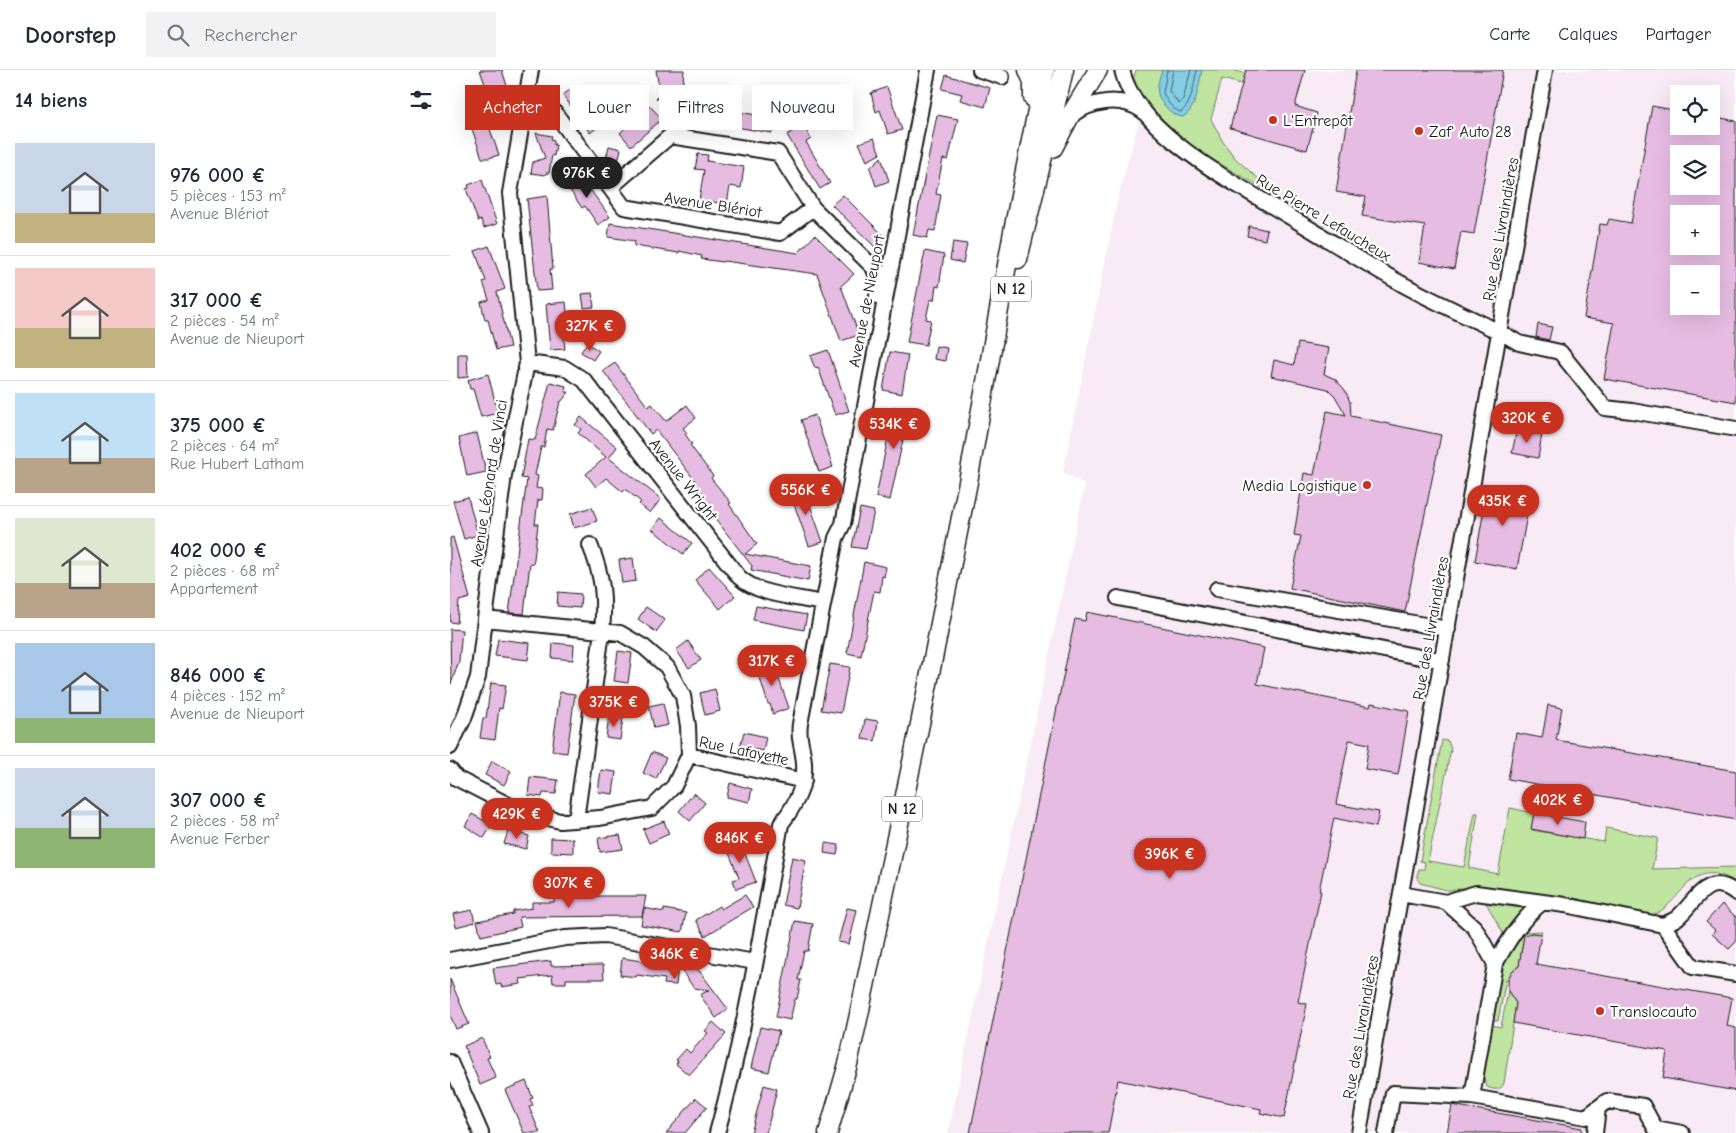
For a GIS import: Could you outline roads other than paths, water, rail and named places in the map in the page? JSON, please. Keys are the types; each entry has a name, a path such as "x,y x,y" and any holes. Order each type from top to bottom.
{"main road":[{"path":"1014,226 1033,97 1033,82 1028,70"},
{"name":"N 12","path":"828,1133 848,1064 873,950 968,482 1044,70"},
{"name":"N 12","path":"983,393 1002,327 1064,70"},
{"name":"N 12","path":"1037,185 1054,146 1098,70"}],"street":[{"name":"Avenue Léonard de Vinci","path":"528,85 531,70"},
{"name":"Avenue de Nieuport","path":"717,1133 755,962 781,824 791,811 804,781 803,755 798,736 836,538 842,524 928,70"},
{"path":"980,70 1002,76"},
{"path":"1122,70 1127,86 1144,112"},
{"name":"Rue des Livraindières","path":"1359,1133 1545,70"},
{"path":"1070,116 1086,106 1111,101 1130,104 1144,112"},
{"name":"Rue Pierre Lefaucheux","path":"1144,112 1174,141 1222,175 1398,282 1519,343 1560,352 1605,408 1736,429"},
{"name":"Avenue Blériot","path":"560,120 624,207 780,233 813,208"},
{"name":"Avenue Léonard de Vinci","path":"450,747 464,718 478,677 504,475 527,362 510,192 520,130"},
{"path":"610,188 670,136 778,153 813,208 887,282"},
{"name":"Avenue de Nieuport","path":"836,538 834,526 879,283 873,266"},
{"name":"Avenue Wright","path":"527,362 565,368 584,380 739,577 747,584 764,591 824,603"},
{"path":"576,820 602,632 604,601 598,565 590,545"},
{"path":"1217,589 1448,629"},
{"path":"1118,598 1442,660"},
{"path":"485,619 620,633 644,647 667,667 683,696 688,726 689,755"},
{"name":"Rue Lafayette","path":"450,770 456,778 522,812 560,821 600,818 652,808 674,786 689,755 804,781"},
{"path":"1401,894 1446,902 1476,893 1565,905 1663,925 1676,918 1701,891 1716,885 1728,887 1736,893"},
{"path":"1446,902 1475,928 1495,964"},
{"path":"1472,1097 1495,964 1512,934 1529,913 1543,902"},
{"path":"1663,925 1693,966 1736,974"},
{"path":"450,960 565,938 604,936 755,962"},
{"path":"450,1062 481,1133"},
{"path":"1386,1133 1393,1093 1472,1097 1586,1117 1607,1101 1643,1106 1655,1128 1682,1133"},
{"path":"1595,1133 1598,1108"}],"water":[{"path":"1162,70 1202,70 1194,102 1188,113 1183,117 1171,112 1159,98 1157,88"}],"place":[{"name":"L'Entrepôt","path":"1273,120"},
{"name":"Zaf' Auto 28","path":"1419,131"},
{"name":"Media Logistique","path":"1367,485"},
{"name":"Translocauto","path":"1600,1011"}]}
